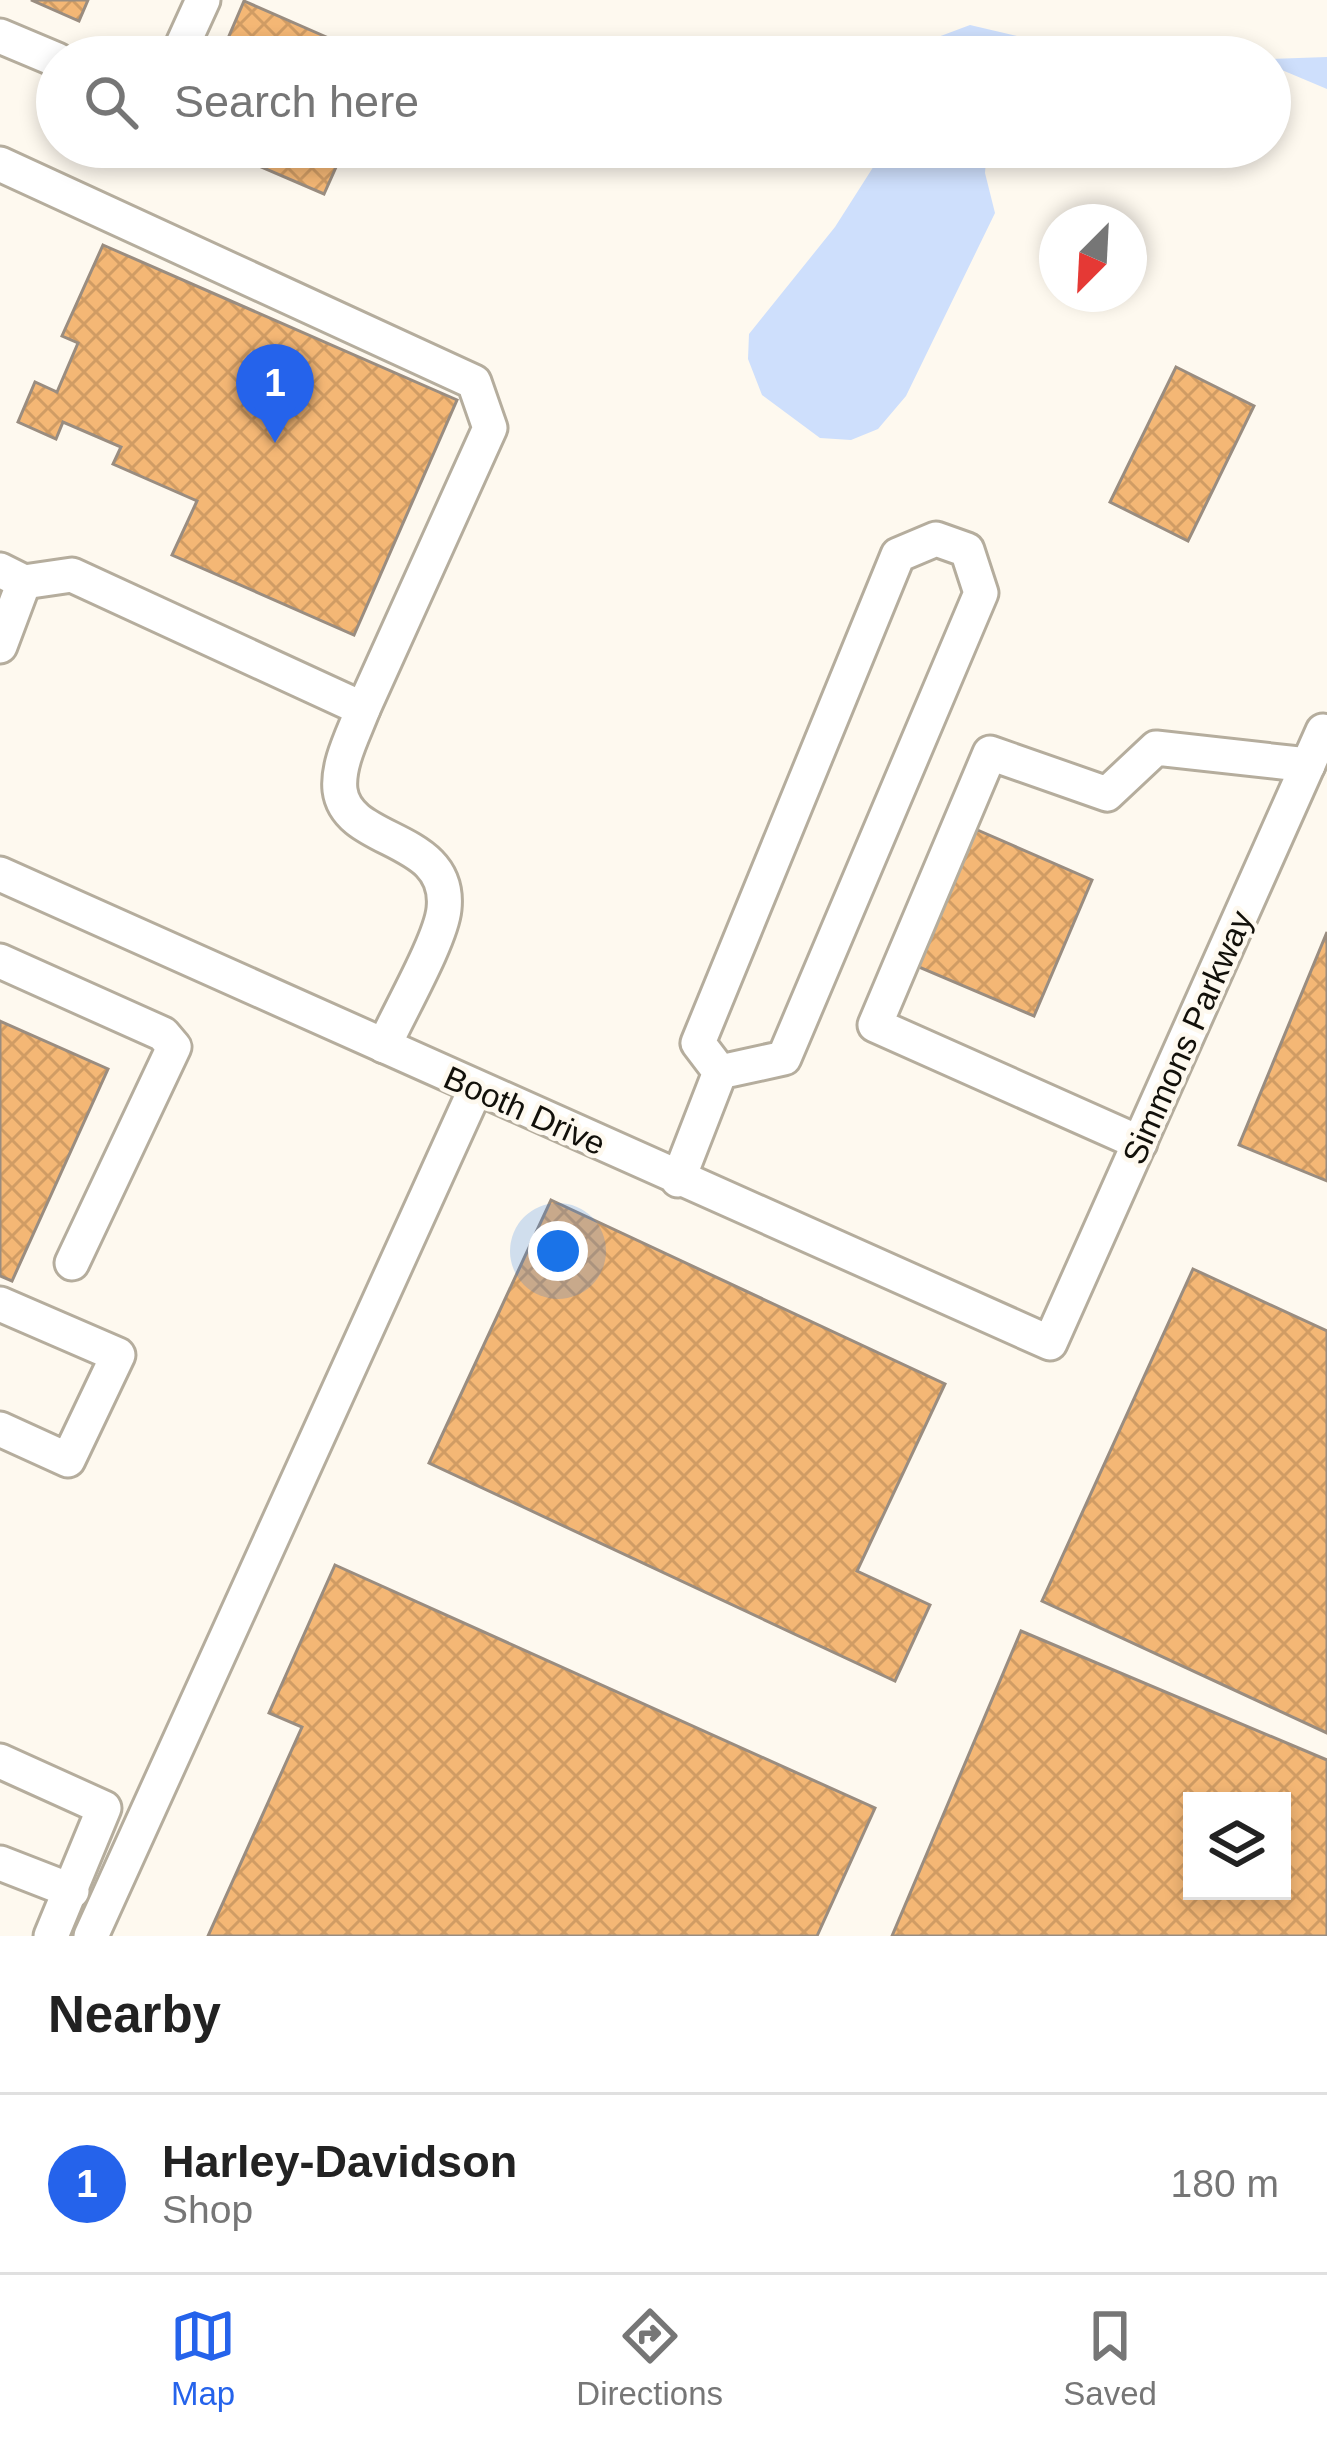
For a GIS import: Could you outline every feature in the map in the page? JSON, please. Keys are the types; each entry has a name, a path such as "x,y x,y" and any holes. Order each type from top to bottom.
{"street":[{"path":"187,36 203,0"},
{"path":"0,35 36,51"},
{"path":"0,164 474,382 490,428 343,764 340,792 350,811 427,858 442,886 444,911 384,1046"},
{"path":"936,539 967,550 981,593 784,1058 721,1072 698,1043 898,555 936,539"},
{"path":"0,646 12,576 72,575 364,709"},
{"name":"Simmons Parkway","path":"1050,1343 1324,731"},
{"path":"1140,1143 874,1024 990,752 1107,794 1156,748 1308,765"},
{"name":"Booth Drive","path":"0,874 1050,1343"},
{"path":"0,961 164,1034 174,1047 72,1263"},
{"path":"678,1180 721,1072"},
{"path":"92,1936 476,1088"},
{"path":"0,1304 118,1354 68,1460 0,1429"},
{"path":"0,1761 104,1808 50,1936"},
{"path":"0,1863 72,1891"}],"water":[{"path":"970,25 1017,36 941,36"},
{"path":"1327,57 1327,89 1291,74 1291,58"},
{"path":"873,168 985,168 995,213 906,396 878,429 851,440 820,438 762,395 748,359 749,334 835,227"}],"building":[{"path":"31,0 88,0 79,21"},
{"path":"244,1 324,36 229,36"},
{"path":"264,168 336,168 324,194"},
{"path":"103,245 457,400 354,635 172,555 197,501 113,464 121,447 63,422 56,439 18,422 35,382 57,392 78,343 62,336"},
{"path":"1176,367 1254,406 1188,541 1110,502"},
{"path":"966,825 1092,880 1034,1016 907,962"},
{"path":"1327,932 1327,1181 1239,1145"},
{"path":"0,1021 108,1069 12,1281 0,1276"},
{"path":"551,1200 945,1384 857,1571 930,1605 895,1681 429,1463"},
{"path":"1193,1269 1327,1331 1327,1733 1042,1601"},
{"path":"335,1565 875,1808 817,1936 208,1936 302,1727 269,1713"},
{"path":"1021,1631 1327,1760 1327,1936 892,1936"}],"place":[{"name":"Harley-Davidson","path":"275,443"}]}
